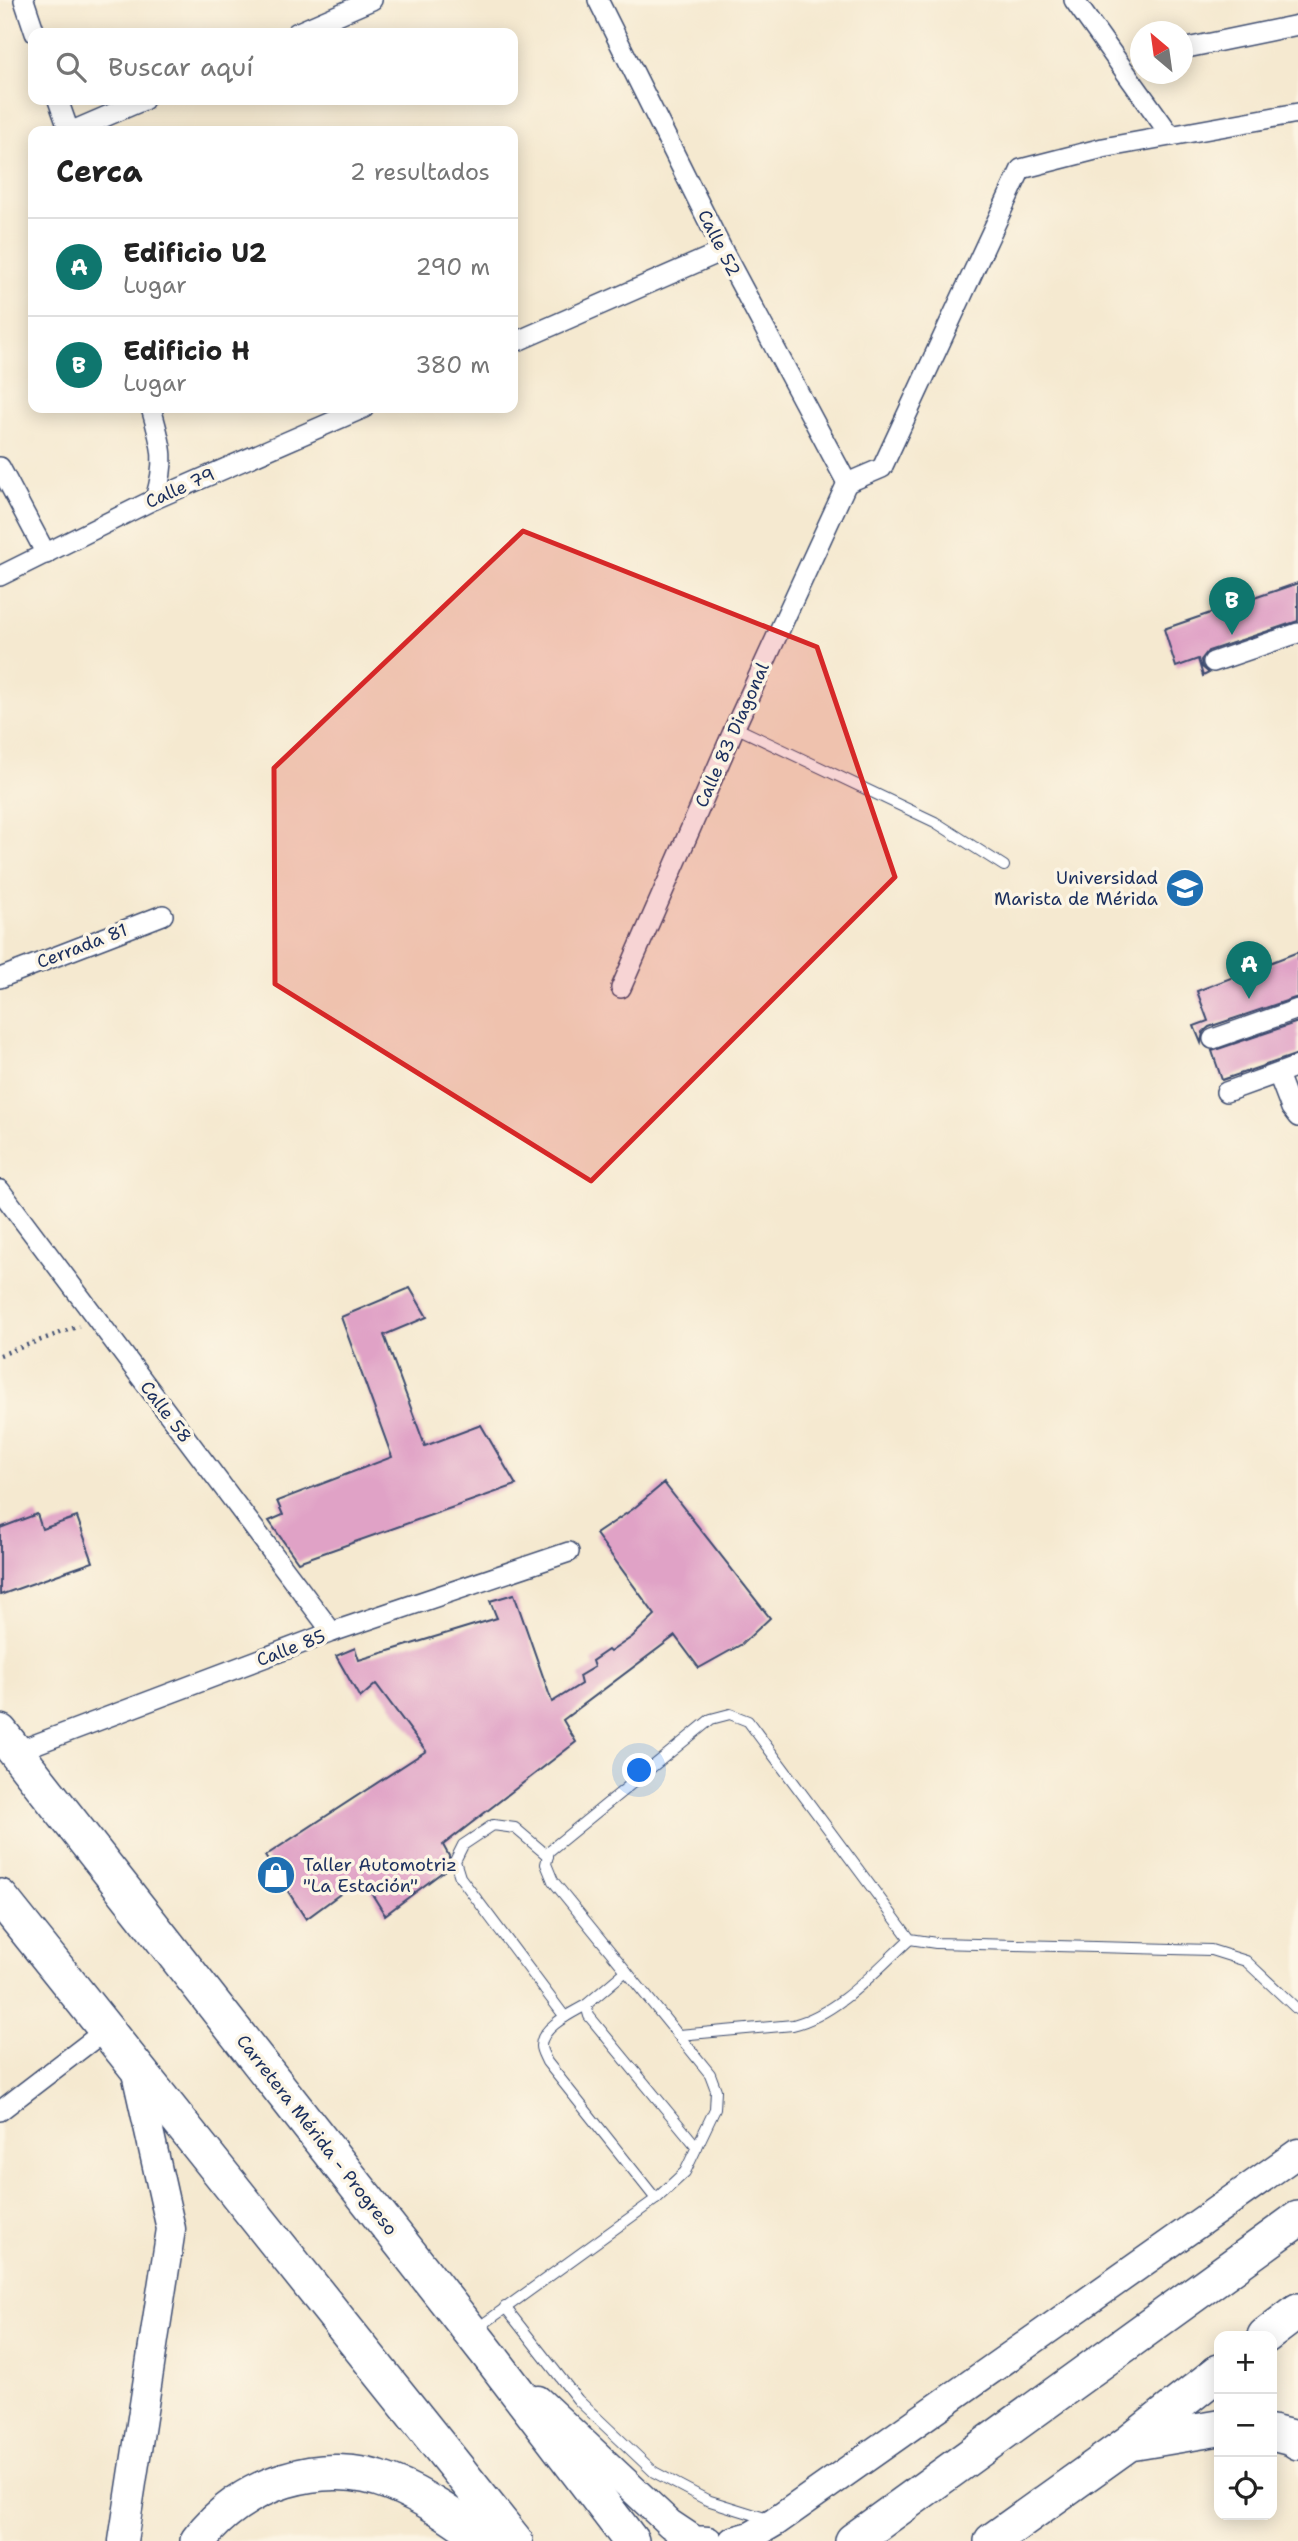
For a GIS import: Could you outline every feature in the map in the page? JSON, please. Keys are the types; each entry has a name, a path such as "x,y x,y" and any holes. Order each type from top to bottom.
{"highway":[{"name":"Carretera Mérida - Progreso","path":"8,1742 481,2343 631,2541"},
{"path":"0,1897 515,2541"},
{"path":"853,2541 1298,2219"},
{"path":"1272,2331 1298,2311"},
{"path":"992,2541 1129,2443 1214,2376"},
{"path":"1129,2443 1214,2429"},
{"path":"1277,2434 1298,2442"},
{"path":"198,2541 231,2508 260,2490 302,2475 338,2472 362,2474 391,2483 423,2498 487,2541"}],"main road":[{"path":"123,2541 171,2228 135,2065"},
{"path":"733,2541 751,2536 775,2522 1298,2153"},
{"path":"481,2343 670,2524 694,2540 708,2541"}],"street":[{"path":"24,0 33,28"},
{"path":"308,28 372,0"},
{"name":"Calle 52","path":"598,0 723,251 846,483"},
{"path":"1073,0 1171,136"},
{"path":"1193,47 1298,25"},
{"path":"60,105 68,126"},
{"path":"82,126 132,105"},
{"path":"846,483 882,468 1021,169 1103,148 1298,113"},
{"path":"518,341 723,251"},
{"path":"152,413 162,446 163,472 155,499"},
{"name":"Calle 79","path":"0,576 155,499 353,413"},
{"path":"0,467 46,554"},
{"name":"Calle 83 Diagonal","path":"621,988 734,727 846,483"},
{"path":"1213,662 1298,633"},
{"name":"Cerrada 81","path":"0,978 163,915"},
{"path":"1213,1039 1298,1009"},
{"path":"1226,1092 1298,1066"},
{"path":"1278,1074 1298,1117"},
{"name":"Calle 58","path":"0,1191 332,1632"},
{"name":"Calle 85","path":"8,1742 569,1552"},
{"path":"0,2111 107,2029"}],"lane":[{"path":"734,727 935,822 1004,866"},
{"path":"481,2343 505,2307 656,2199 685,2172 715,2109 716,2090 710,2074 553,1881 546,1864 549,1851 711,1719 730,1714 748,1721 910,1939 936,1943 1211,1950 1245,1961 1298,2010"},
{"path":"548,1856 515,1828 493,1825 463,1845 455,1861 460,1877 565,2017"},
{"path":"679,2035 793,2025 810,2021 827,2012 910,1939"},
{"path":"626,1971 586,2005 565,2017 543,2035 541,2047 547,2062 656,2199"},
{"path":"586,2005 589,2016 697,2147"},
{"path":"505,2307 578,2400 653,2472 708,2500 775,2522"}],"path":[{"path":"0,1354 97,1319"}],"highlighted area":[{"path":"523,531 817,647 895,877 591,1181 275,984 274,768"}],"building":[{"path":"1298,583 1298,621 1208,651 1201,660 1202,667 1209,673 1203,676 1198,659 1176,667 1164,629"},
{"path":"1298,952 1298,997 1209,1027 1203,1032 1201,1043 1194,1026 1208,1021 1197,991"},
{"path":"1298,1022 1298,1054 1222,1080 1212,1051"},
{"path":"410,1288 427,1317 384,1335 425,1446 481,1425 516,1485 298,1562 269,1521 283,1515 277,1501 392,1457 341,1317"},
{"path":"664,1483 770,1618 742,1644 699,1668 675,1636 563,1720 576,1742 443,1845 449,1856 449,1867 385,1915 362,1878 306,1919 265,1856 426,1751 376,1684 360,1698 336,1656 355,1648 359,1660 497,1618 490,1601 514,1594 552,1702 581,1684 579,1676 594,1667 592,1661 632,1637 655,1615 596,1534 633,1509"},
{"path":"37,1514 42,1529 77,1517 93,1562 0,1595 0,1528"}],"place":[{"name":"Edificio H","path":"1232,635"},
{"name":"Universidad Marista de Mérida","path":"1185,888"},
{"name":"Edificio U2","path":"1249,999"},
{"name":"Taller Automotriz \"La Estación\"","path":"276,1875"}]}
